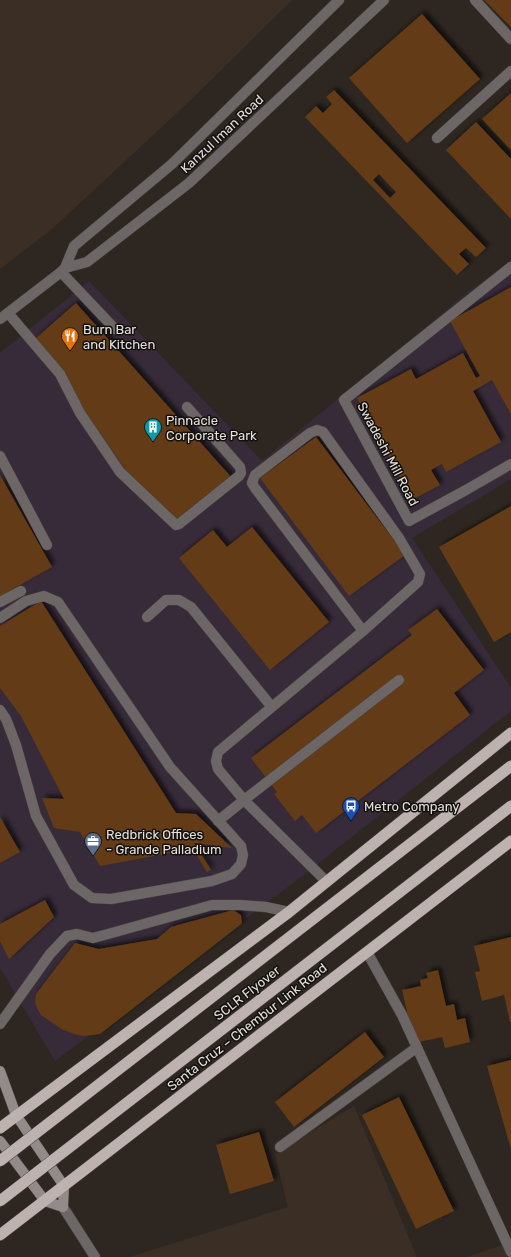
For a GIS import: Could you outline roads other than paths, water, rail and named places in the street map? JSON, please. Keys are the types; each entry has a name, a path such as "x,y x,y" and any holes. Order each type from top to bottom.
{"highway":[{"path":"0,1128 327,882 511,734"},
{"path":"0,1161 511,766"},
{"name":"SCLR Flyover","path":"0,1201 511,806"},
{"name":"Santa Cruz – Chembur Link Road","path":"0,1235 511,841"}],"main road":[{"path":"0,1071 16,1115 64,1186 63,1207 45,1201 0,1140"}],"street":[{"name":"Kanzul Iman Road","path":"63,270 74,246 172,164 339,0"},
{"name":"Kanzul Iman Road","path":"4,316 63,270 88,262 190,183 384,0"},
{"path":"475,0 511,39"},
{"path":"437,138 511,71"},
{"name":"Swadeshi Mill Road","path":"511,267 344,400 409,521 511,464"},
{"path":"63,270 115,329"},
{"path":"4,316 60,374 80,413 120,472 176,525 239,476 241,472 240,467 187,407"},
{"path":"327,882 244,800 218,769 216,761 218,752 362,631 418,582 420,574 399,538 323,432 317,430 310,433 255,475 252,483 362,631"},
{"path":"0,456 48,545"},
{"path":"0,602 21,591"},
{"path":"0,618 26,601 44,596 58,602 170,767 241,846 243,855 241,864 232,874 212,881 111,899 92,898 74,885 36,816 16,745 6,719 0,710"},
{"path":"148,616 166,600 179,600 192,608 271,706"},
{"path":"218,821 399,680"},
{"path":"0,1024 50,954 67,936 77,934 93,938 212,905 266,907 288,912"},
{"path":"367,952 402,1015 511,1252"},
{"path":"280,1147 416,1048"},
{"path":"63,1207 95,1257"}],"place":[{"name":"Burn Bar and Kitchen","path":"70,351"},
{"name":"Pinnacle Corporate Park","path":"153,442"},
{"name":"Metro Company","path":"351,821"},
{"name":"Redbrick Offices - Grande Palladium","path":"93,856"}]}
